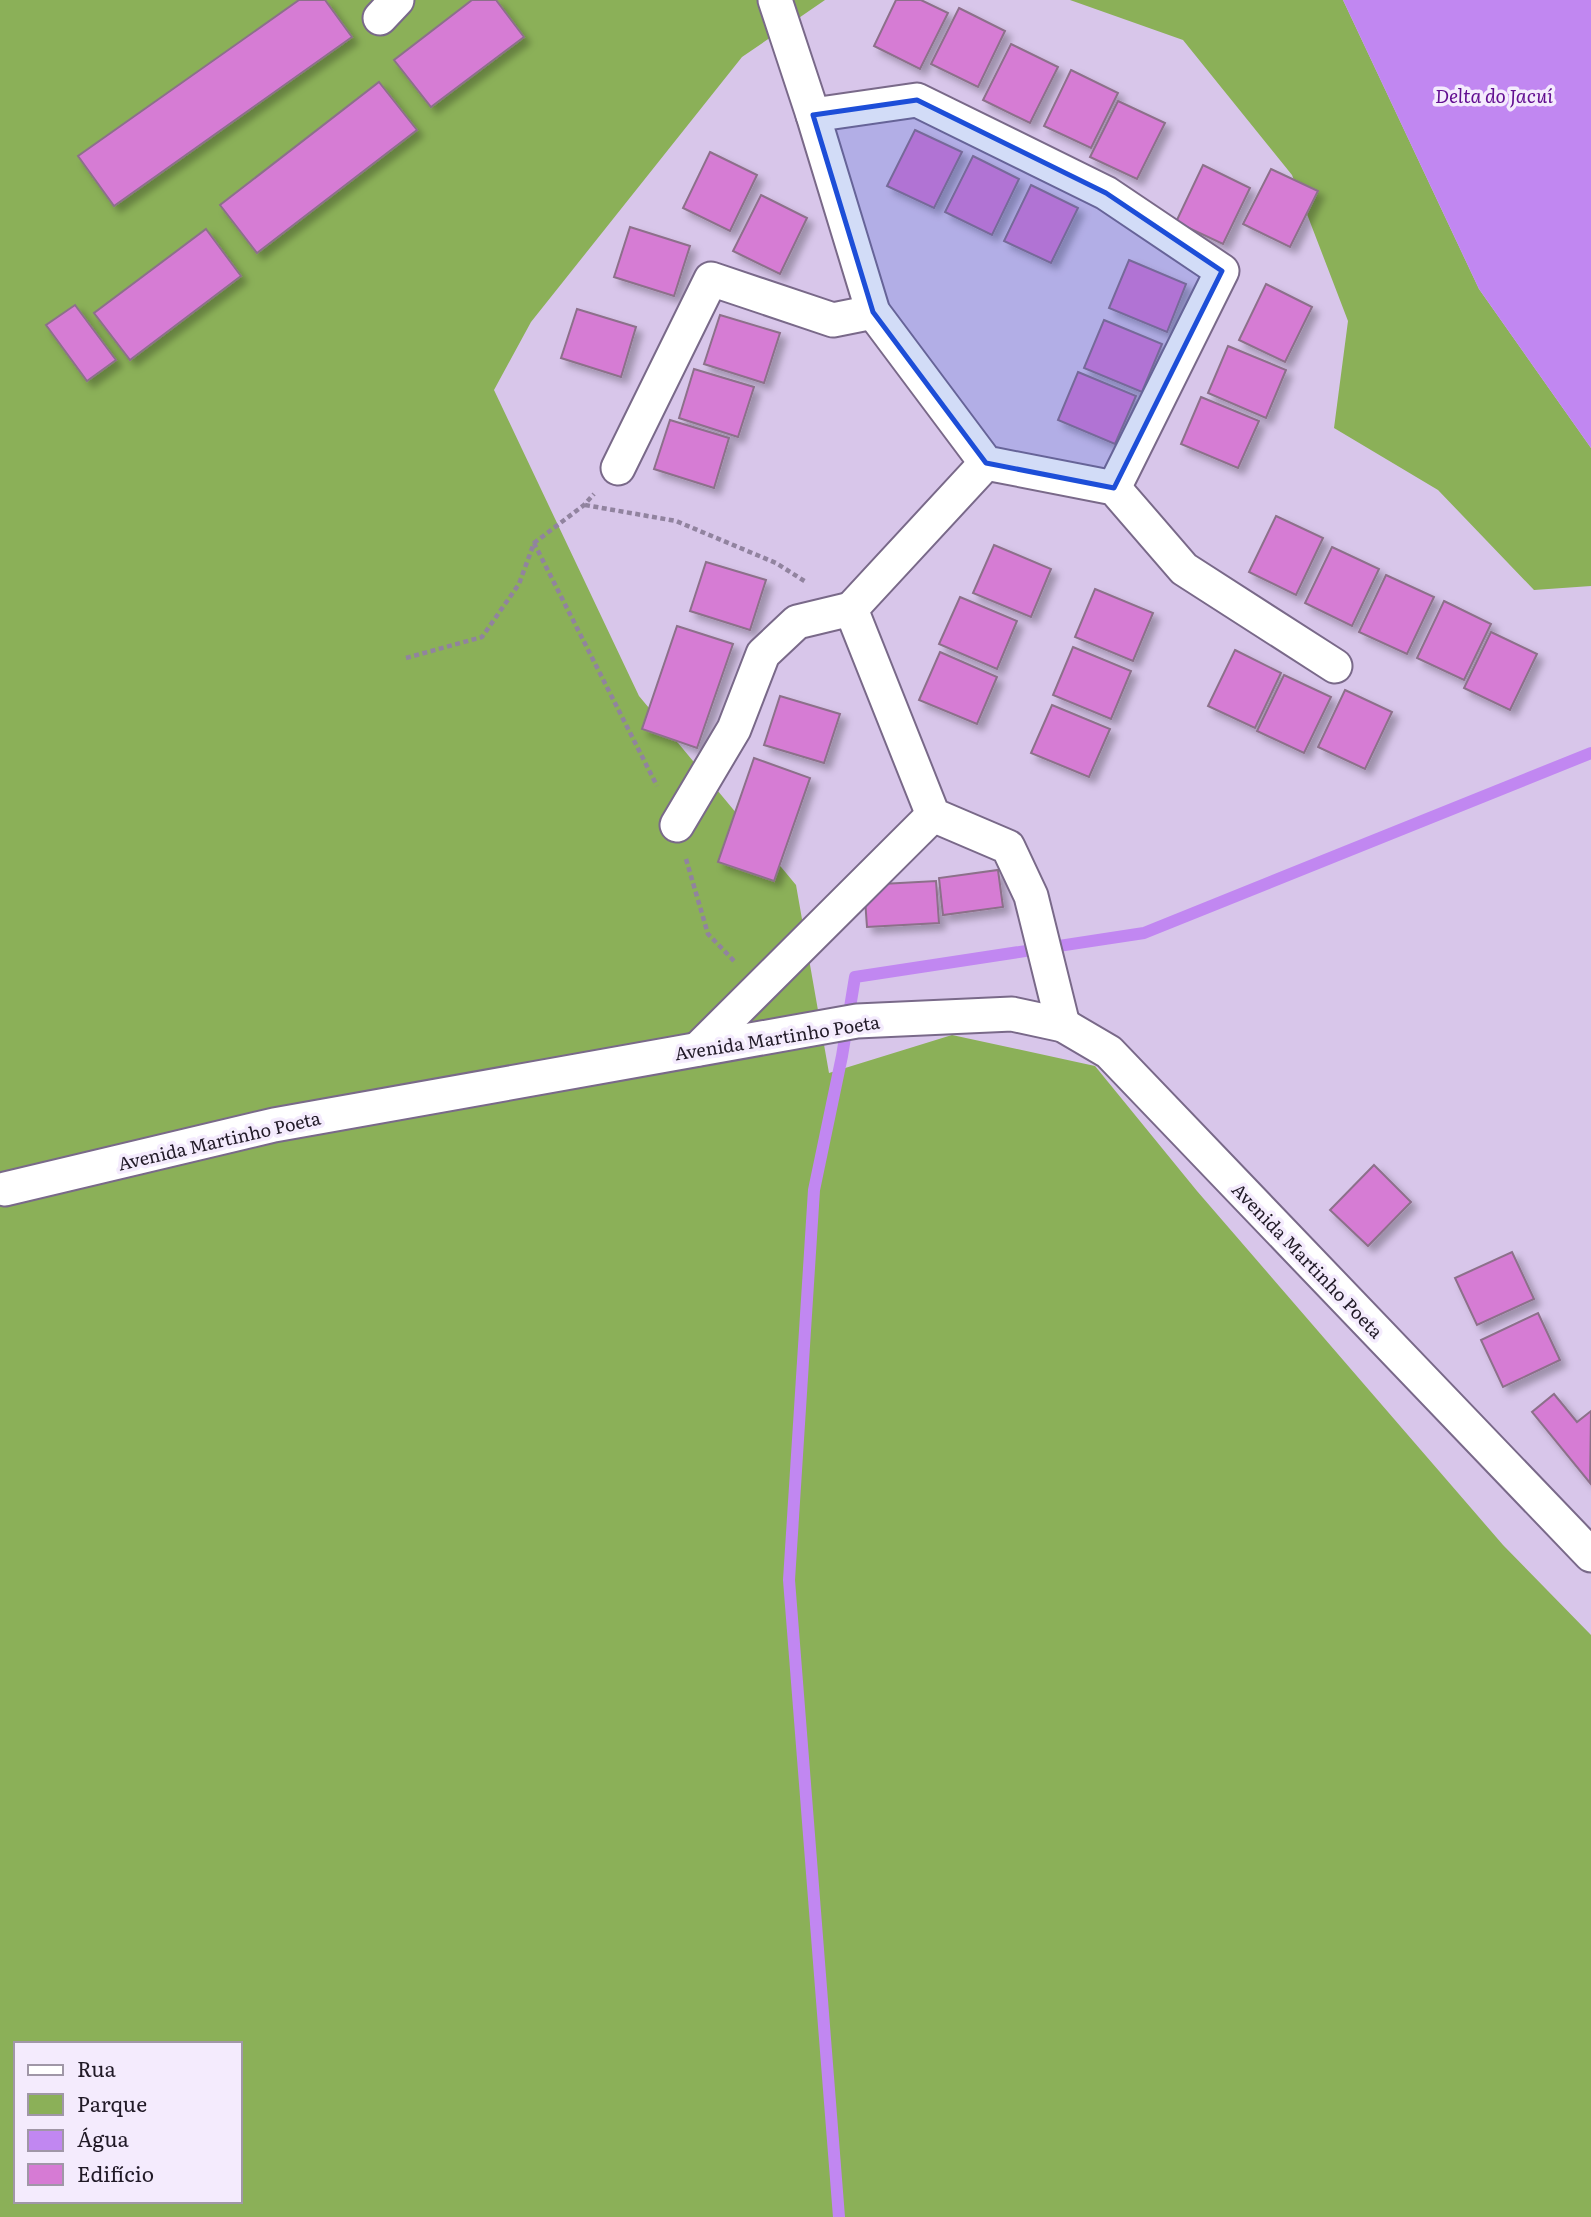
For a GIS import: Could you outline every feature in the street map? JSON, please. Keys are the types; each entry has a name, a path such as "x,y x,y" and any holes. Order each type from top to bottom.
{"street":[{"path":"775,0 873,312 986,463 1114,488 1184,569 1335,666"},
{"path":"813,115 917,100 1106,194 1222,271 1114,488"},
{"path":"618,468 711,279 833,320 873,312"},
{"path":"677,825 734,729 764,654 797,622 851,609 986,463"},
{"path":"851,609 933,815 1008,847 1031,896 1063,1025"},
{"path":"698,1049 933,815"},
{"name":"Avenida Martinho Poeta","path":"5,1189 274,1125 847,1022 1013,1014 1063,1025 1109,1052 1591,1555"}],"path":[{"path":"405,659 482,637 519,584 534,543 584,505 618,468"},
{"path":"584,505 676,520 776,563 851,609"},
{"path":"534,543 677,825 708,934 759,988"}],"highlighted area":[{"path":"917,100 1106,193 1222,271 1114,488 986,463 873,312 813,115"}],"green space":[{"path":"0,0 825,0 742,57 531,322 494,390 639,696 796,885 829,1073 952,1035 1095,1066 1197,1191 1503,1545 1591,1635 1591,2217 0,2217"},
{"path":"1070,0 1343,0 1479,289 1591,448 1591,586 1534,590 1438,490 1334,428 1348,321 1292,175 1183,40"}],"water":[{"name":"Delta do Jacuí","path":"1343,0 1591,0 1591,448 1479,289"}],"building":[{"path":"299,0 325,0 352,37 114,206 78,156"},
{"path":"472,0 496,0 524,37 431,107 394,60"},
{"path":"896,0 921,0 948,13 920,69 874,46"},
{"path":"959,8 1005,31 978,87 931,64"},
{"path":"1011,44 1058,67 1030,123 983,100"},
{"path":"1071,70 1118,93 1091,148 1044,126"},
{"path":"379,82 417,130 257,253 220,205"},
{"path":"1118,101 1165,123 1137,179 1090,157"},
{"path":"915,130 962,152 934,208 887,186"},
{"path":"710,152 757,175 730,231 683,208"},
{"path":"973,156 1019,179 992,235 945,212"},
{"path":"1203,165 1250,188 1223,244 1176,222"},
{"path":"1271,169 1318,191 1290,247 1243,224"},
{"path":"1031,185 1078,208 1051,263 1004,241"},
{"path":"761,195 807,218 780,274 733,251"},
{"path":"630,227 690,246 674,296 614,277"},
{"path":"206,229 241,276 130,360 94,313"},
{"path":"1129,260 1186,284 1167,332 1109,308"},
{"path":"1266,284 1312,307 1285,362 1239,340"},
{"path":"75,305 116,360 87,381 46,325"},
{"path":"577,309 636,327 621,377 561,358"},
{"path":"720,315 780,333 764,383 704,364"},
{"path":"1104,320 1162,344 1142,392 1084,368"},
{"path":"1228,346 1286,370 1266,418 1208,393"},
{"path":"694,369 754,387 738,437 679,418"},
{"path":"1078,372 1136,396 1115,444 1058,420"},
{"path":"1201,397 1259,421 1238,468 1181,444"},
{"path":"670,420 729,438 714,488 654,469"},
{"path":"1276,516 1323,538 1296,595 1249,572"},
{"path":"994,545 1051,569 1031,617 973,593"},
{"path":"1332,547 1379,569 1352,626 1305,603"},
{"path":"706,562 766,580 750,630 690,611"},
{"path":"1386,575 1434,597 1407,654 1359,632"},
{"path":"1095,589 1153,613 1133,661 1075,637"},
{"path":"960,597 1017,621 997,669 939,644"},
{"path":"1444,601 1491,624 1464,680 1417,658"},
{"path":"677,626 733,644 697,748 642,729"},
{"path":"1491,632 1537,654 1510,710 1464,688"},
{"path":"1073,647 1131,671 1111,719 1053,695"},
{"path":"1235,650 1281,673 1255,728 1208,706"},
{"path":"940,652 997,677 977,724 919,700"},
{"path":"1284,675 1331,697 1304,753 1257,731"},
{"path":"1345,690 1392,712 1365,769 1318,747"},
{"path":"780,696 840,714 824,763 764,745"},
{"path":"1052,705 1110,729 1089,777 1031,753"},
{"path":"754,758 810,778 774,881 718,862"},
{"path":"998,870 1003,907 943,915 939,878"},
{"path":"936,881 939,923 867,927 864,885"},
{"path":"1374,1165 1411,1202 1368,1246 1330,1210"},
{"path":"1512,1252 1534,1299 1477,1325 1455,1278"},
{"path":"1538,1313 1560,1360 1503,1387 1481,1340"},
{"path":"1554,1394 1577,1422 1591,1411 1590,1483 1532,1412"}],"waterway":[{"path":"839,2217 789,1580 814,1190 842,1056 855,977 1144,933 1591,753"}]}
